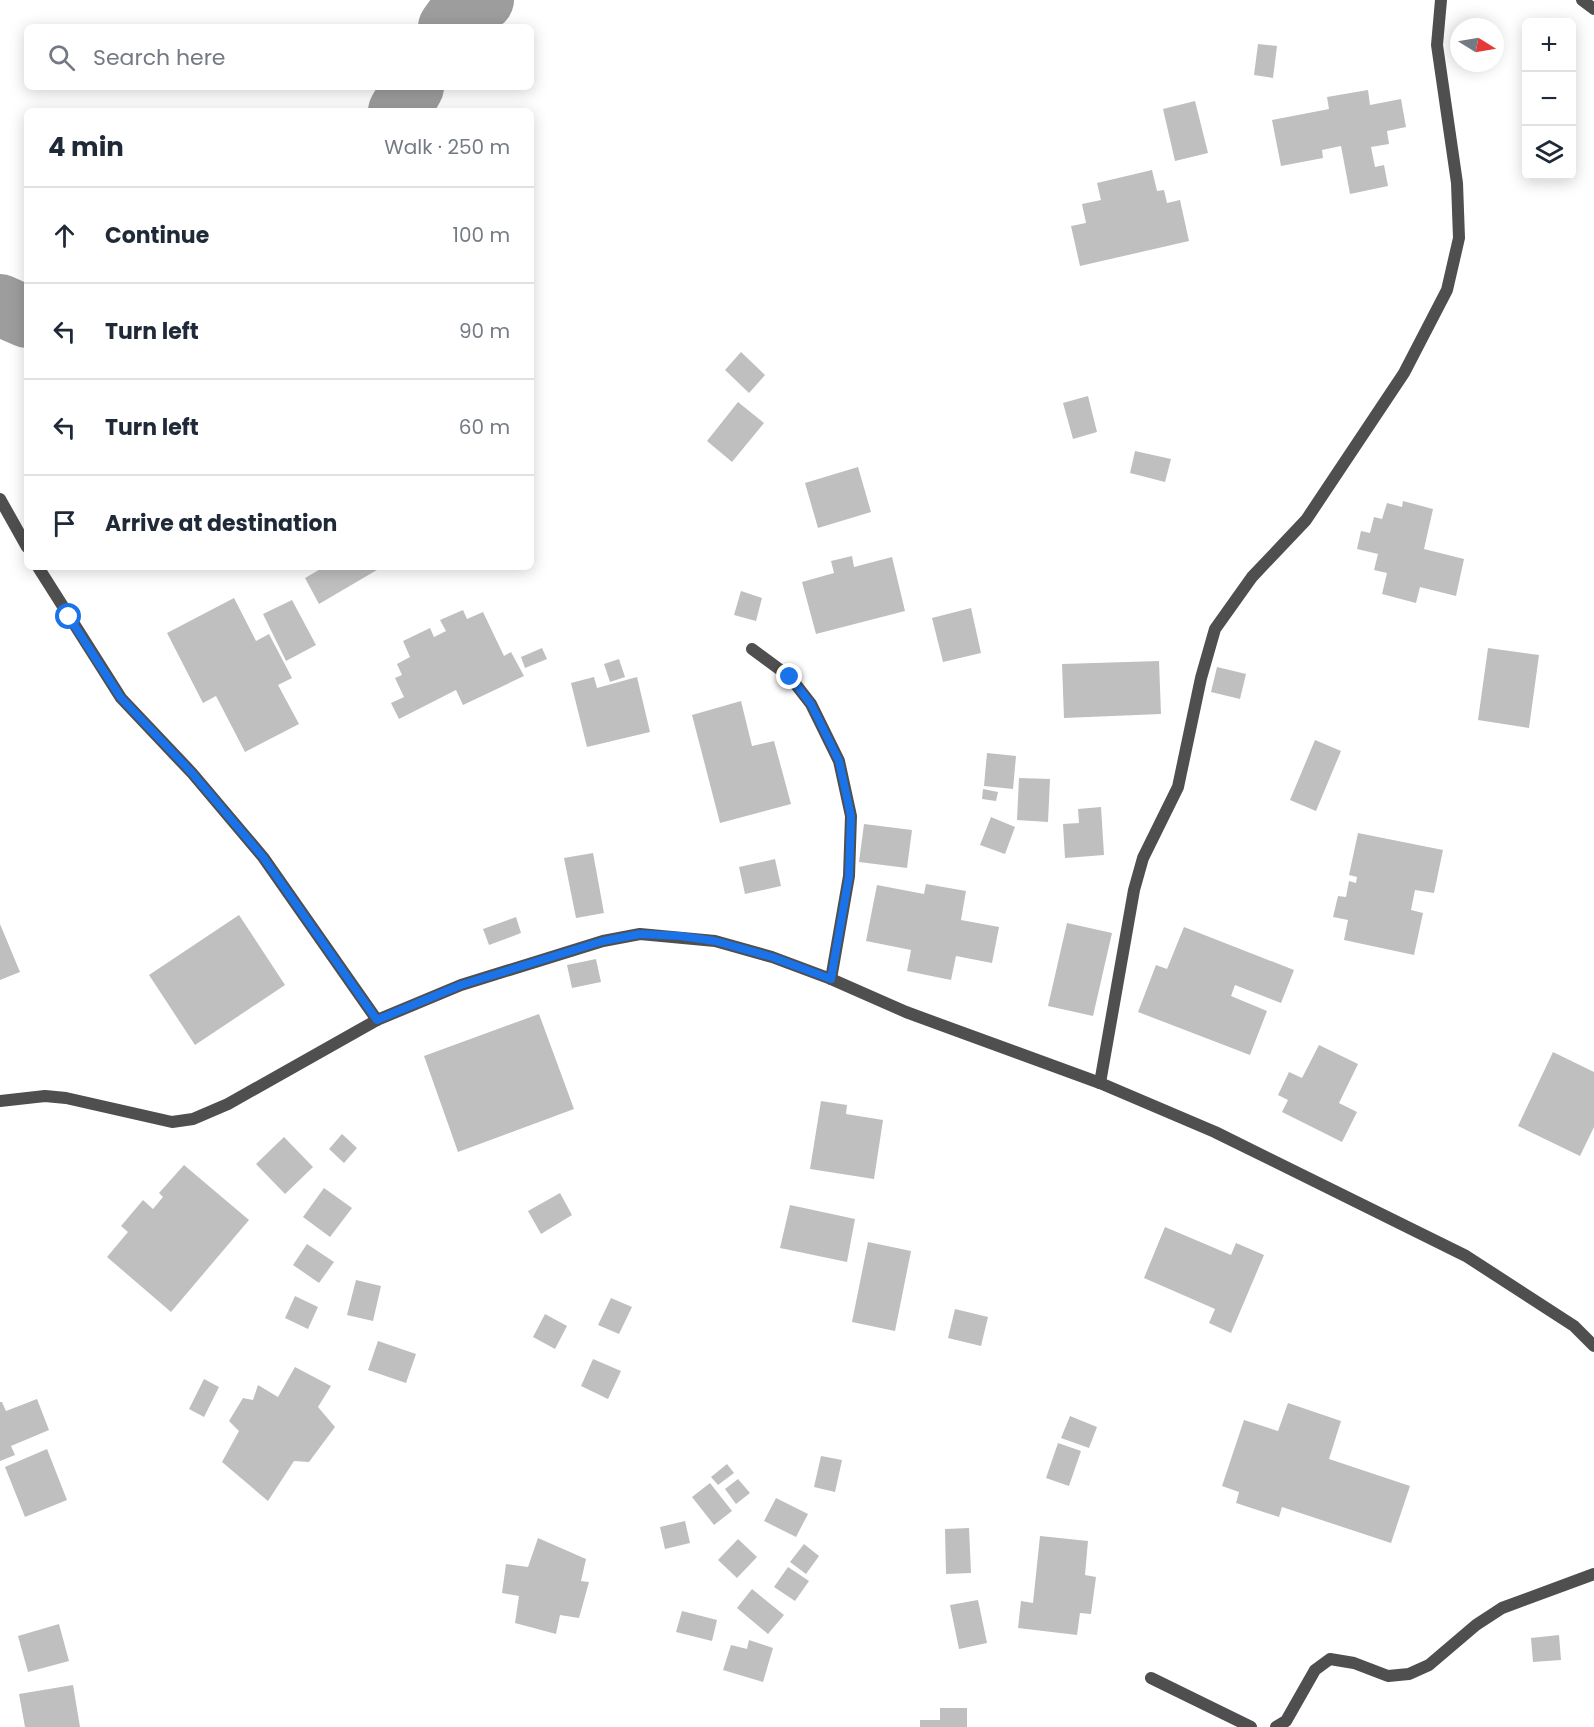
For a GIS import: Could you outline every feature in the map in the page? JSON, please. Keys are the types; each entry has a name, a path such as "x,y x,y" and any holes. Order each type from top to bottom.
{"street":[{"path":"1100,1083 1134,890 1143,858 1178,787 1201,678 1215,629 1252,577 1306,520 1404,373 1447,290 1459,238 1457,183 1437,45 1441,0"},
{"path":"1582,0 1594,9"},
{"path":"0,499 24,543"},
{"path":"40,570 121,698 192,773 263,857 377,1020"},
{"path":"752,649 790,677 811,704 839,761 851,816 849,876 831,979"},
{"path":"0,1101 45,1096 66,1098 172,1122 193,1119 228,1104 377,1020 461,985 603,941 640,934 715,941 772,957 831,979 906,1012 1100,1083 1215,1132 1466,1256 1574,1326 1594,1346"},
{"path":"1276,1727 1286,1721 1315,1670 1330,1659 1354,1663 1388,1676 1409,1674 1429,1665 1476,1625 1502,1608 1594,1574"},
{"path":"1151,1678 1251,1727"}],"building":[{"path":"1258,44 1277,46 1273,78 1254,75"},
{"path":"1368,90 1370,105 1401,99 1406,127 1387,131 1389,144 1371,147 1375,167 1384,165 1388,186 1350,194 1341,146 1322,150 1323,158 1281,166 1272,120 1329,109 1327,97"},
{"path":"1195,101 1208,153 1175,161 1163,109"},
{"path":"1152,170 1157,191 1164,190 1167,203 1180,200 1189,241 1080,266 1071,226 1086,223 1082,204 1101,200 1097,183"},
{"path":"741,352 765,375 749,393 725,370"},
{"path":"1088,396 1097,432 1073,439 1063,403"},
{"path":"738,402 764,423 732,462 707,441"},
{"path":"1135,451 1171,459 1165,482 1130,473"},
{"path":"858,467 871,512 818,528 805,483"},
{"path":"1403,501 1433,509 1424,549 1464,559 1456,596 1420,587 1416,603 1382,594 1387,573 1374,570 1378,554 1357,549 1361,531 1370,533 1374,517 1382,519 1387,503 1402,507"},
{"path":"852,556 854,567 892,557 905,611 816,634 802,582 834,573 831,561"},
{"path":"319,570 377,570 319,604 305,578"},
{"path":"741,591 762,598 756,621 734,615"},
{"path":"234,598 256,641 269,634 292,678 278,685 299,724 245,752 216,696 203,703 167,633"},
{"path":"292,600 316,645 286,661 263,614"},
{"path":"971,608 981,653 943,662 932,618"},
{"path":"463,610 467,619 483,612 504,656 511,652 524,676 463,705 456,690 399,719 391,703 404,697 395,678 402,675 397,664 410,657 403,641 430,628 434,637 446,631 440,620"},
{"path":"542,648 547,659 525,668 521,657"},
{"path":"1488,648 1539,655 1529,728 1478,720"},
{"path":"619,659 625,677 610,682 604,664"},
{"path":"1159,661 1161,714 1064,718 1062,664"},
{"path":"1217,667 1246,674 1240,699 1211,692"},
{"path":"594,677 597,688 637,677 650,732 587,747 571,683"},
{"path":"741,701 752,746 774,741 791,804 720,823 692,715"},
{"path":"1315,740 1341,751 1316,811 1290,800"},
{"path":"987,753 1016,756 1013,789 984,786"},
{"path":"1019,778 1050,779 1048,822 1017,820"},
{"path":"983,789 998,792 996,801 982,799"},
{"path":"1101,807 1104,855 1065,858 1063,824 1079,823 1078,809"},
{"path":"991,817 1015,827 1005,854 980,845"},
{"path":"864,824 912,830 907,868 859,862"},
{"path":"1358,833 1443,850 1434,893 1415,890 1411,910 1423,913 1414,955 1344,940 1348,920 1333,917 1338,896 1346,897 1349,881 1356,883 1357,877 1349,875"},
{"path":"593,853 604,913 576,918 564,858"},
{"path":"775,859 781,886 745,894 739,867"},
{"path":"926,884 966,891 961,920 999,927 992,963 956,956 951,980 907,971 911,950 866,941 877,885 924,894"},
{"path":"239,915 285,985 195,1045 149,975"},
{"path":"516,917 521,933 489,945 483,929"},
{"path":"1067,923 1112,933 1093,1016 1048,1006"},
{"path":"0,924 20,972 0,980"},
{"path":"1184,927 1294,970 1281,1003 1235,985 1231,996 1267,1011 1250,1055 1138,1012 1156,965 1167,969"},
{"path":"596,959 601,982 572,988 567,965"},
{"path":"539,1014 574,1109 458,1152 424,1056"},
{"path":"1319,1045 1358,1064 1339,1103 1357,1112 1342,1142 1282,1112 1288,1100 1278,1095 1289,1072 1302,1078"},
{"path":"1553,1052 1594,1072 1594,1127 1580,1156 1518,1126"},
{"path":"821,1101 847,1105 846,1114 883,1120 874,1179 810,1169"},
{"path":"342,1134 357,1148 344,1163 329,1149"},
{"path":"284,1137 313,1167 285,1194 256,1164"},
{"path":"184,1165 249,1220 171,1312 107,1257 128,1232 121,1226 143,1200 153,1209 163,1197 159,1193"},
{"path":"324,1188 352,1208 330,1237 303,1217"},
{"path":"560,1193 572,1215 541,1234 528,1211"},
{"path":"790,1205 855,1219 847,1262 780,1248"},
{"path":"1165,1227 1231,1255 1236,1243 1264,1255 1231,1333 1209,1323 1215,1309 1144,1278"},
{"path":"868,1242 911,1251 895,1331 852,1322"},
{"path":"307,1244 334,1262 319,1283 293,1265"},
{"path":"356,1280 381,1286 373,1321 347,1315"},
{"path":"295,1296 318,1307 308,1329 285,1318"},
{"path":"611,1298 632,1307 619,1334 598,1325"},
{"path":"955,1309 988,1317 981,1346 948,1338"},
{"path":"545,1314 567,1326 555,1349 533,1337"},
{"path":"378,1341 416,1354 406,1383 368,1370"},
{"path":"593,1359 621,1371 608,1399 581,1386"},
{"path":"295,1367 331,1386 318,1407 335,1427 309,1462 294,1461 268,1501 222,1462 239,1431 229,1421 243,1398 253,1400 258,1385 278,1397"},
{"path":"204,1379 219,1387 204,1417 189,1409"},
{"path":"37,1399 49,1430 11,1446 15,1455 0,1461 0,1402 6,1411"},
{"path":"1288,1403 1341,1421 1329,1459 1410,1486 1391,1543 1282,1507 1279,1517 1236,1503 1239,1492 1222,1486 1244,1420 1278,1431"},
{"path":"1070,1416 1097,1427 1089,1448 1061,1438"},
{"path":"1058,1443 1081,1451 1069,1486 1046,1478"},
{"path":"47,1449 67,1500 25,1517 5,1467"},
{"path":"821,1456 842,1460 835,1492 814,1487"},
{"path":"727,1464 734,1473 718,1485 711,1477"},
{"path":"738,1479 750,1493 736,1504 725,1489"},
{"path":"710,1483 732,1511 714,1525 692,1497"},
{"path":"776,1498 808,1514 796,1537 764,1521"},
{"path":"685,1521 690,1543 665,1549 660,1527"},
{"path":"969,1528 971,1573 946,1574 945,1529"},
{"path":"1040,1536 1088,1541 1085,1575 1096,1577 1091,1614 1080,1613 1077,1635 1018,1628 1021,1601 1033,1603"},
{"path":"538,1538 586,1559 581,1581 589,1582 579,1618 560,1615 556,1634 515,1623 519,1596 502,1593 506,1564 528,1567"},
{"path":"738,1539 757,1557 737,1578 718,1560"},
{"path":"804,1544 819,1556 806,1574 790,1562"},
{"path":"788,1567 809,1581 795,1601 774,1587"},
{"path":"752,1589 784,1615 768,1634 737,1608"},
{"path":"978,1600 987,1643 959,1649 950,1605"},
{"path":"682,1611 717,1620 712,1641 676,1632"},
{"path":"59,1624 69,1661 28,1672 18,1636"},
{"path":"1559,1635 1561,1660 1533,1662 1531,1638"},
{"path":"749,1640 773,1648 763,1682 723,1670 731,1645 747,1649"},
{"path":"73,1685 80,1727 25,1727 19,1694"},
{"path":"940,1708 967,1708 967,1727 920,1727 920,1720 940,1720"}],"waterway":[{"path":"451,24 483,0"},
{"path":"401,108 411,90"},
{"path":"0,305 24,316"}],"route":[{"path":"69,617 121,698 192,773 263,857 377,1020 461,985 603,941 640,934 715,941 772,957 831,979 849,876 851,816 839,761 811,704 790,677"}]}
